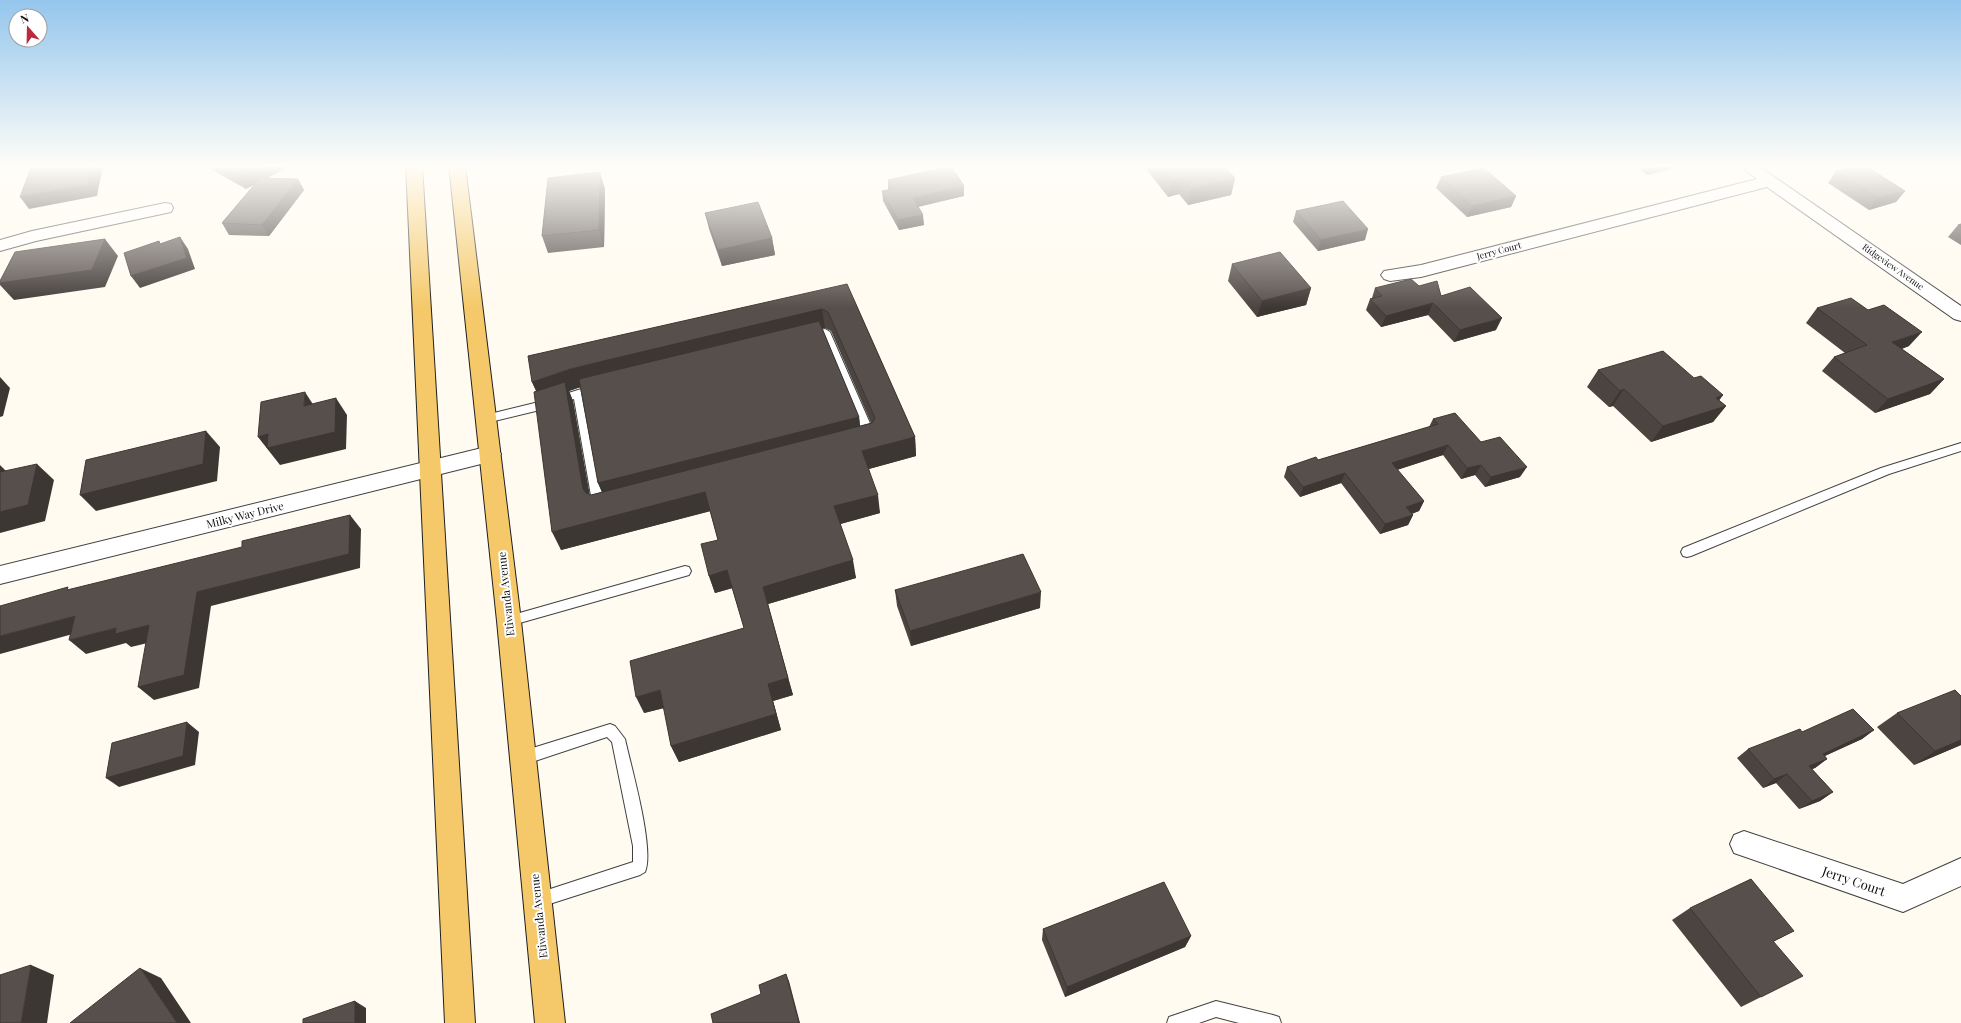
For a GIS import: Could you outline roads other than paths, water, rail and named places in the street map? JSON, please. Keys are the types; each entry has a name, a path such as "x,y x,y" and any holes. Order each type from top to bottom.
{"main road":[{"path":"417,213 460,1023"},
{"name":"Etiwanda Avenue","path":"462,213 509,621 550,1023"}],"street":[{"path":"0,246 32,236 142,213"},
{"name":"Jerry Court","path":"1390,275 1421,271 1647,213"},
{"name":"Ridgeview Avenue","path":"1816,213 1961,314"},
{"name":"Milky Way Drive","path":"0,575 490,454"},
{"name":"Jerry Court","path":"1744,844 1904,898 1961,872"}],"lane":[{"path":"794,340 825,332 870,437 855,441"},
{"path":"486,419 544,405 578,393 609,385"},
{"path":"578,393 599,508 615,503"},
{"path":"1687,552 1885,472 1961,447"},
{"path":"509,621 686,571"},
{"path":"523,758 610,730 618,739 641,846 640,867 537,900"},
{"path":"1175,1023 1216,1009 1273,1023"}]}
